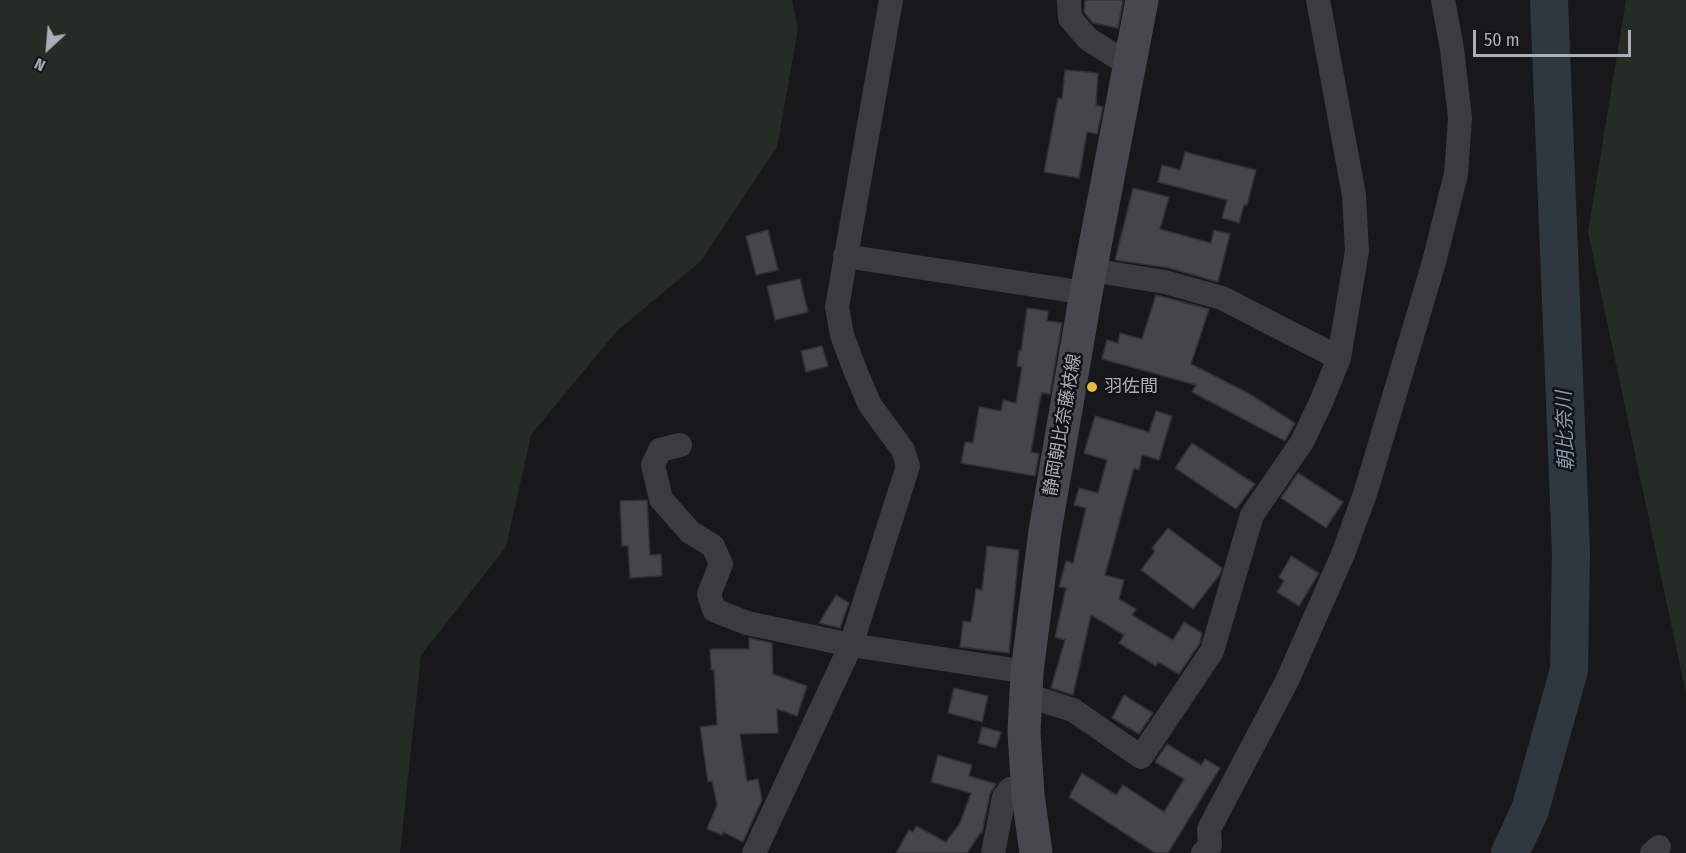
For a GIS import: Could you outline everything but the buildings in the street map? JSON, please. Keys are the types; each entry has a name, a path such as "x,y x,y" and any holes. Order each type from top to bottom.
{"main road":[{"name":"静岡朝比奈藤枝線","path":"1036,853 1028,795 1024,732 1027,683 1045,531 1142,0"}],"street":[{"path":"754,853 851,645 908,466 903,450 870,405 842,335 837,307 891,0"},
{"path":"1068,0 1070,18 1088,39 1131,66"},
{"path":"680,445 660,450 653,465 661,499 690,532 713,546 721,564 709,594 714,610 747,623 1027,683 1073,710 1141,757 1212,651 1252,515 1302,442 1339,358 1357,251 1354,195 1318,0"},
{"path":"1203,853 1210,846 1209,829 1287,681 1343,554 1366,491 1434,262 1456,174 1460,118 1452,49 1443,0"},
{"path":"846,256 1089,282 1165,282 1222,298 1339,358"},
{"path":"981,853 995,843 1004,797 1010,789 1028,795"}],"shaded area":[{"path":"0,0 792,0 798,29 777,147 701,261 616,332 531,435 506,547 421,655 400,853 0,853"},
{"path":"1626,0 1686,0 1686,694 1588,232"}],"waterway":[{"name":"朝比奈川","path":"1510,853 1530,810 1569,670 1571,552 1549,0"}],"place":[{"name":"羽佐間","path":"1092,387"}]}
